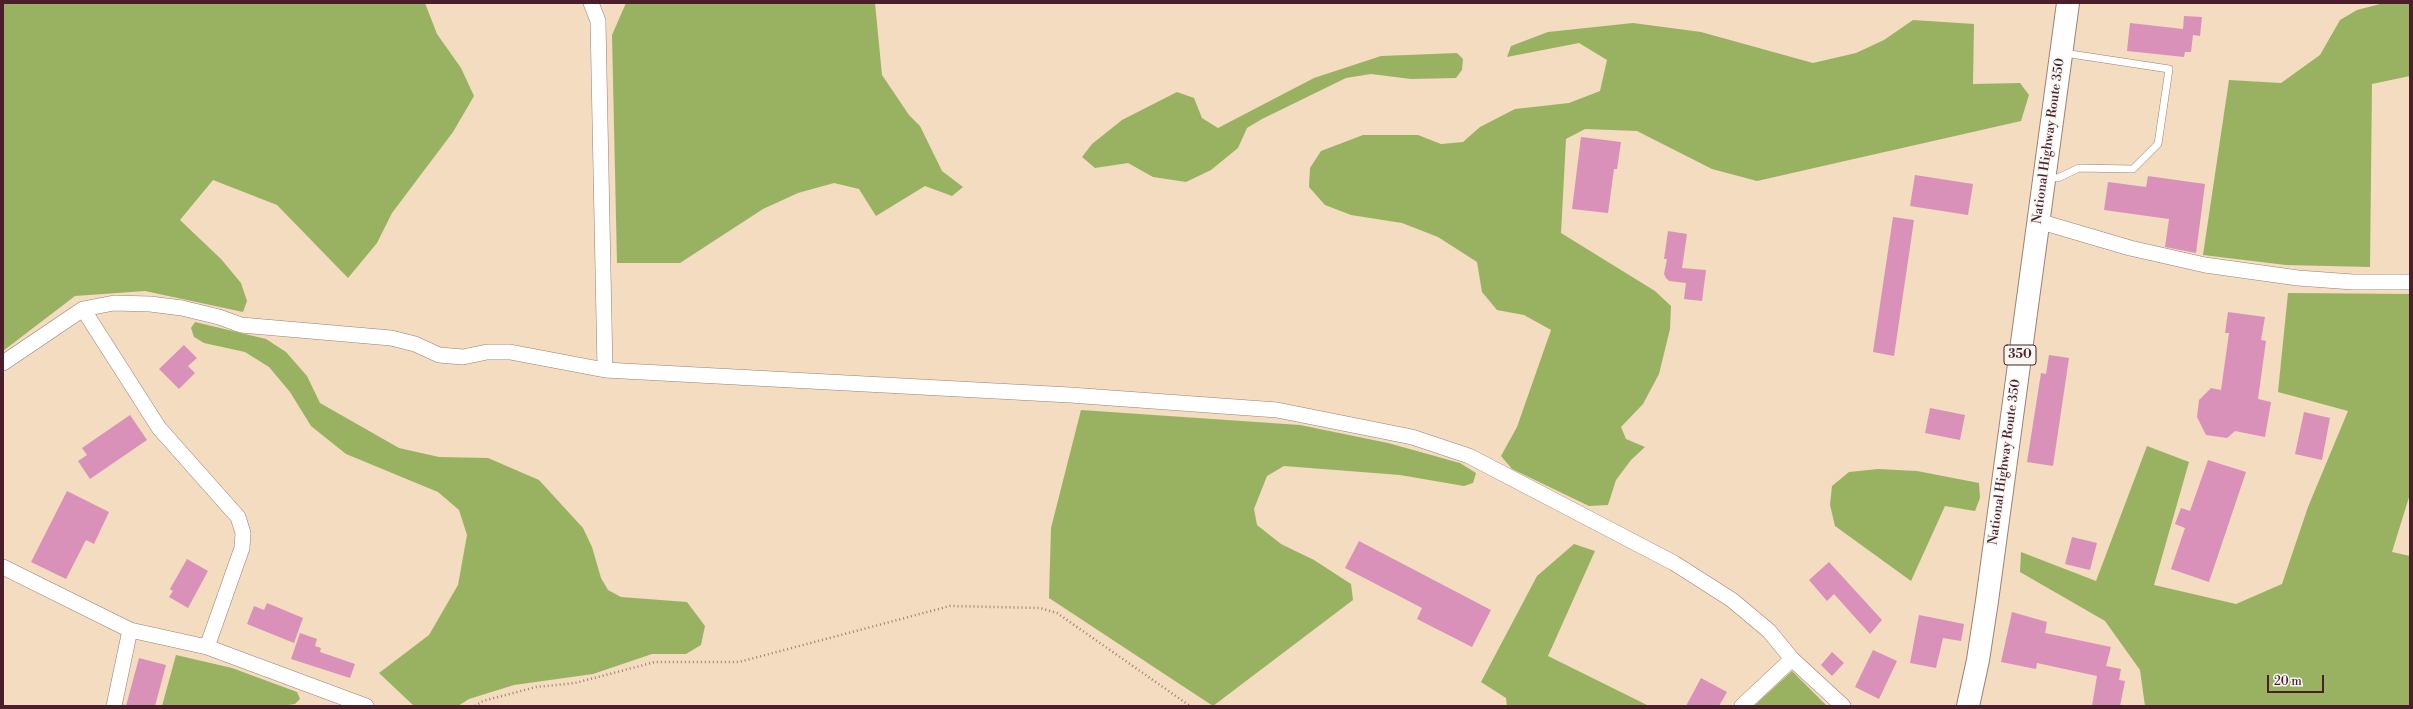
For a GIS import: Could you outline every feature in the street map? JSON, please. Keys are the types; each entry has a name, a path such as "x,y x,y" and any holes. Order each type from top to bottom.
{"highway":[{"name":"National Highway Route 350","path":"1968,706 1978,660 1986,609 2068,3"}],"street":[{"path":"591,3 598,21 605,370"},
{"path":"2038,221 2130,248 2205,265 2298,278 2354,282 2410,282"},
{"path":"3,363 83,309 114,303 182,308 219,316 241,325 391,338 415,344 440,354 463,357 487,352 510,352 605,370 1070,395 1277,410 1412,437 1469,456 1674,563 1732,600 1769,631 1792,659 1843,706"},
{"path":"83,309 159,428 238,517 243,533 242,548 207,647"},
{"path":"3,567 130,630 207,647 366,706"},
{"path":"114,706 130,630"},
{"path":"1742,706 1792,659"}],"lane":[{"path":"2044,177 2058,178 2079,168 2133,169 2158,144 2169,69 2062,53"}],"path":[{"path":"475,706 483,701 536,687 575,684 655,662 739,662 950,606 1040,608 1057,613 1190,706"}],"green space":[{"path":"3,3 425,3 437,34 461,68 474,96 453,132 392,213 377,243 348,278 277,205 213,180 180,220 221,259 241,283 247,301 243,312 145,291 75,296 3,351"},
{"path":"626,3 875,3 882,75 909,115 920,126 942,171 963,187 952,196 925,186 876,216 859,189 834,183 798,193 763,209 680,263 617,263 612,35"},
{"path":"2384,3 2410,3 2410,76 2372,84 2370,267 2286,265 2203,255 2229,80 2281,83 2320,55 2340,20 2357,10"},
{"path":"1913,20 1974,24 1973,84 2020,83 2029,95 2021,121 1757,181 1712,169 1637,131 1585,129 1566,139 1561,233 1655,291 1671,306 1670,329 1659,374 1643,404 1621,427 1626,439 1645,447 1631,460 1616,480 1608,505 1589,506 1512,469 1501,456 1517,427 1551,330 1524,315 1497,310 1482,292 1477,262 1438,237 1402,223 1351,215 1325,205 1309,187 1310,168 1321,151 1363,135 1418,135 1441,144 1463,142 1480,127 1515,109 1569,103 1600,91 1607,60 1579,43 1507,57 1511,46 1548,32 1633,23 1701,32 1813,63 1856,53 1884,40"},
{"path":"1457,53 1463,59 1462,70 1456,78 1411,79 1371,74 1346,78 1262,119 1247,128 1238,148 1211,170 1186,182 1153,177 1128,163 1095,168 1082,157 1092,144 1122,120 1177,92 1194,98 1202,118 1218,128 1314,78 1381,56"},
{"path":"2288,293 2410,294 2410,494 2392,552 2410,556 2410,706 2145,706 2140,670 2105,621 2020,572 2021,552 2096,581 2147,446 2189,462 2154,585 2236,604 2282,584 2308,507 2348,411 2278,392"},
{"path":"195,322 266,339 286,352 307,376 320,403 399,448 439,457 488,458 539,480 583,528 592,547 601,578 608,590 621,597 687,602 705,626 701,645 686,654 652,654 593,674 514,685 469,699 458,706 414,706 379,673 429,635 458,585 467,535 459,510 438,492 346,454 311,426 290,392 269,367 245,352 204,343 194,337 191,328"},
{"path":"1081,410 1300,425 1388,443 1460,463 1476,473 1473,483 1464,486 1400,475 1284,466 1267,476 1254,509 1257,525 1281,544 1314,560 1351,584 1353,600 1213,706 1049,598 1051,528"},
{"path":"1878,469 1917,471 1979,483 1980,498 1975,511 1945,506 1911,581 1835,526 1830,505 1832,486 1849,472"},
{"path":"1574,544 1595,551 1548,656 1649,706 1507,706 1506,698 1481,682 1537,576"},
{"path":"176,655 232,668 297,692 300,699 295,704 281,706 162,706"},
{"path":"1792,671 1827,706 1754,706"}],"building":[{"path":"2184,16 2202,17 2200,36 2193,35 2191,52 2185,52 2184,57 2127,51 2130,23 2183,29"},
{"path":"1581,137 1621,142 1617,169 1614,169 1608,213 1572,209"},
{"path":"1915,175 1973,184 1968,215 1910,206"},
{"path":"2148,176 2205,184 2196,253 2165,247 2169,219 2104,210 2108,182 2146,187"},
{"path":"1893,217 1914,220 1894,356 1873,352"},
{"path":"1668,231 1687,234 1682,268 1706,270 1702,301 1684,299 1686,283 1669,281 1664,274 1667,259 1664,259"},
{"path":"2228,312 2265,317 2261,340 2266,341 2258,399 2271,402 2265,437 2235,431 2227,438 2206,435 2197,417 2199,400 2211,388 2221,390 2229,333 2225,333"},
{"path":"184,345 197,358 188,366 195,373 179,389 159,369"},
{"path":"2049,355 2069,358 2053,466 2027,462 2041,373 2046,374"},
{"path":"1930,408 1965,415 1960,440 1925,433"},
{"path":"2304,412 2330,418 2322,460 2295,454"},
{"path":"130,415 147,440 90,479 78,461 87,455 82,448"},
{"path":"2208,460 2246,472 2209,582 2171,569 2185,528 2175,524 2181,508 2190,511"},
{"path":"67,491 109,512 94,544 86,540 66,579 31,562"},
{"path":"2072,537 2097,543 2090,570 2065,564"},
{"path":"1359,541 1491,610 1472,647 1417,619 1422,608 1345,568"},
{"path":"187,559 208,571 188,608 169,597 173,591 170,589"},
{"path":"1829,562 1882,620 1870,634 1834,594 1827,601 1809,580"},
{"path":"267,603 303,618 294,643 247,624 254,606 264,610"},
{"path":"2012,612 2047,622 2045,633 2111,647 2106,666 2121,669 2119,680 2125,681 2120,706 2092,706 2097,676 2037,663 2036,669 2001,662"},
{"path":"1919,615 1964,624 1961,641 1943,638 1936,668 1910,663"},
{"path":"300,633 317,639 315,646 321,648 320,652 355,664 350,678 291,659"},
{"path":"1873,650 1897,661 1879,699 1855,687"},
{"path":"1832,652 1844,663 1832,676 1821,665"},
{"path":"139,658 166,665 155,706 126,706"},
{"path":"1701,678 1727,692 1719,706 1686,706"}]}
